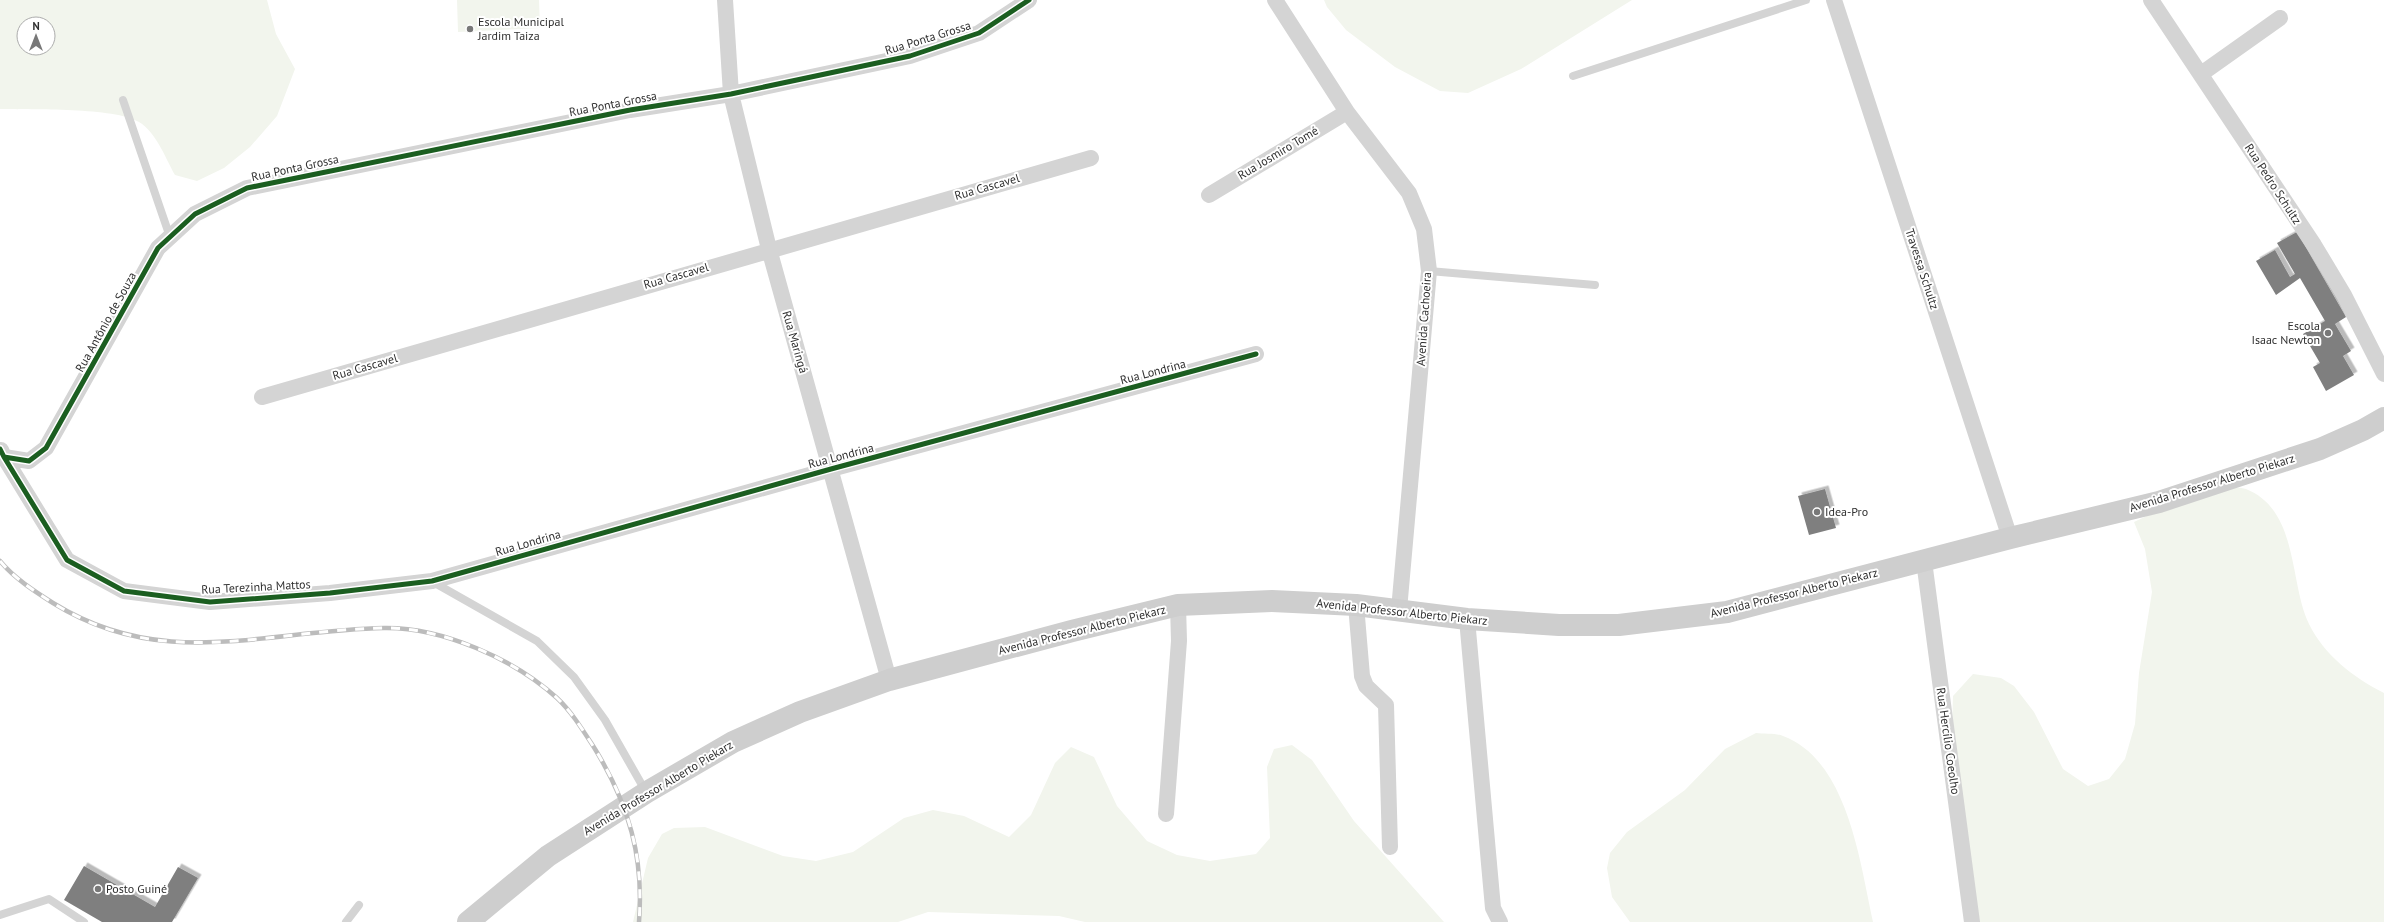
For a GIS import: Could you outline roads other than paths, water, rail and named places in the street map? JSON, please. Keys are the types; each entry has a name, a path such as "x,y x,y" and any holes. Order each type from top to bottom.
{"main road":[{"name":"Avenida Professor Alberto Piekarz","path":"468,922 548,856 646,792 733,742 800,712 890,680 1178,605 1272,601 1356,605 1467,620 1559,625 1619,625 1719,613 2010,538 2159,502 2320,449 2363,430 2384,418"}],"street":[{"name":"Rua Maringá","path":"725,0 731,94 769,249 890,680"},
{"name":"Rua Ponta Grossa","path":"195,214 247,188 630,110 731,94 910,56 979,33 1029,0"},
{"name":"Avenida Cachoeira","path":"1275,0 1348,112 1409,193 1424,229 1429,271 1400,610"},
{"name":"Travessa Schultz","path":"1834,0 2010,538"},
{"name":"Rua Pedro Schultz","path":"2151,0 2201,74 2344,295 2384,374"},
{"path":"2201,74 2280,18"},
{"name":"Rua Josmiro Tomé","path":"1209,195 1348,112"},
{"name":"Rua Cascavel","path":"262,397 769,249 1091,158"},
{"name":"Rua Antônio de Souza","path":"46,448 158,248 195,214"},
{"name":"Rua Londrina","path":"432,581 831,469 1256,354"},
{"name":"Rua Terezinha Mattos","path":"2,453 29,461 46,448"},
{"name":"Rua Terezinha Mattos","path":"2,453 67,560 124,591 210,602 330,593 432,581"},
{"name":"Rua Hercílio Coeolho","path":"1924,560 1972,922"},
{"path":"1166,814 1179,641 1178,605"},
{"path":"1356,605 1362,676 1366,686 1386,705 1387,711 1390,847"},
{"path":"1467,620 1493,908 1500,922"}],"lane":[{"path":"1573,76 1806,0"},
{"path":"123,100 170,237"},
{"path":"1429,271 1595,285"},
{"path":"432,581 537,641 574,677 605,720 646,792"},
{"path":"0,915 49,899 84,922"},
{"path":"346,922 359,905"}],"railway":[{"path":"0,561 18,579 53,603 94,624 135,636 175,642 216,642 340,630 384,628 406,629 453,639 499,658 540,684 568,709 578,722 607,770 617,791 632,832 639,875 639,922"}],"place":[{"name":"Escola Municipal Jardim Taiza","path":"470,29"},
{"name":"Escola Isaac Newton","path":"2328,333"},
{"name":"Idea-Pro","path":"1817,512"},
{"name":"Posto Guiné","path":"98,889"}]}
